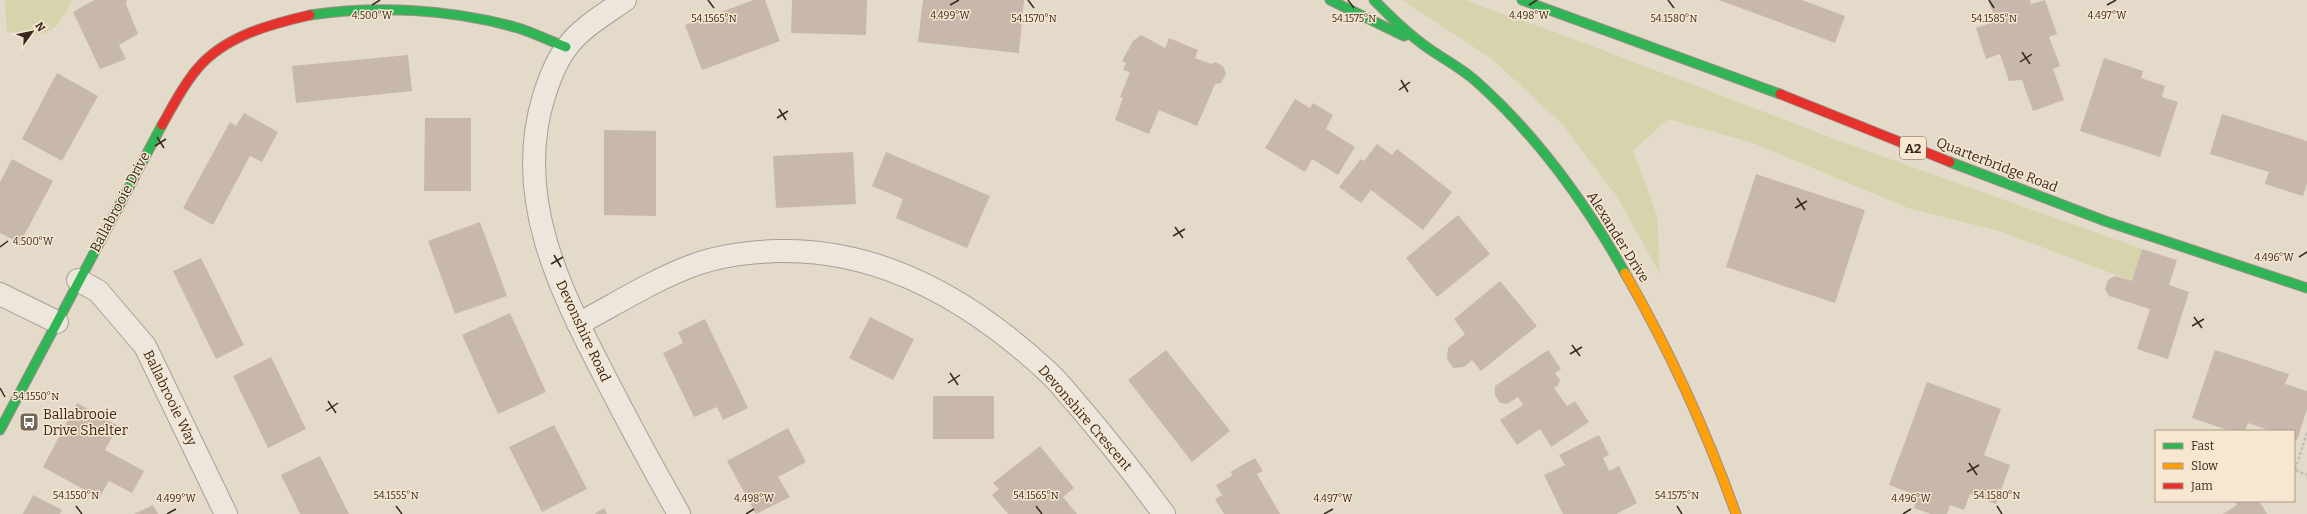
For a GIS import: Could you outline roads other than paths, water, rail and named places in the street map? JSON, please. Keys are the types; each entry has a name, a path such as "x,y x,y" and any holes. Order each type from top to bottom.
{"main road":[{"name":"Alexander Drive","path":"1330,0 1356,14 1422,44"},
{"name":"Alexander Drive","path":"1374,0 1422,44 1476,82 1522,128 1571,189 1618,258 1670,356 1711,444 1736,514"},
{"name":"Quarterbridge Road","path":"1522,0 1798,101 1991,179 2106,220 2307,288"},
{"name":"Ballabrooie Drive","path":"0,430 78,280 182,90 199,67 229,43 272,23 310,15 353,9 437,12 518,28 566,48"}],"street":[{"name":"Devonshire Road","path":"626,0 592,22 566,48 550,77 534,137 536,204 542,235 578,324 678,514"},
{"name":"Devonshire Crescent","path":"578,324 628,296 695,264 753,252 807,250 858,260 896,270 947,295 999,331 1048,372 1094,424 1164,514"},
{"name":"Ballabrooie Way","path":"78,280 98,291 145,346 226,514"},
{"path":"0,294 57,322"}],"place":[{"name":"Ballabrooie Drive Shelter","path":"29,422"}]}
